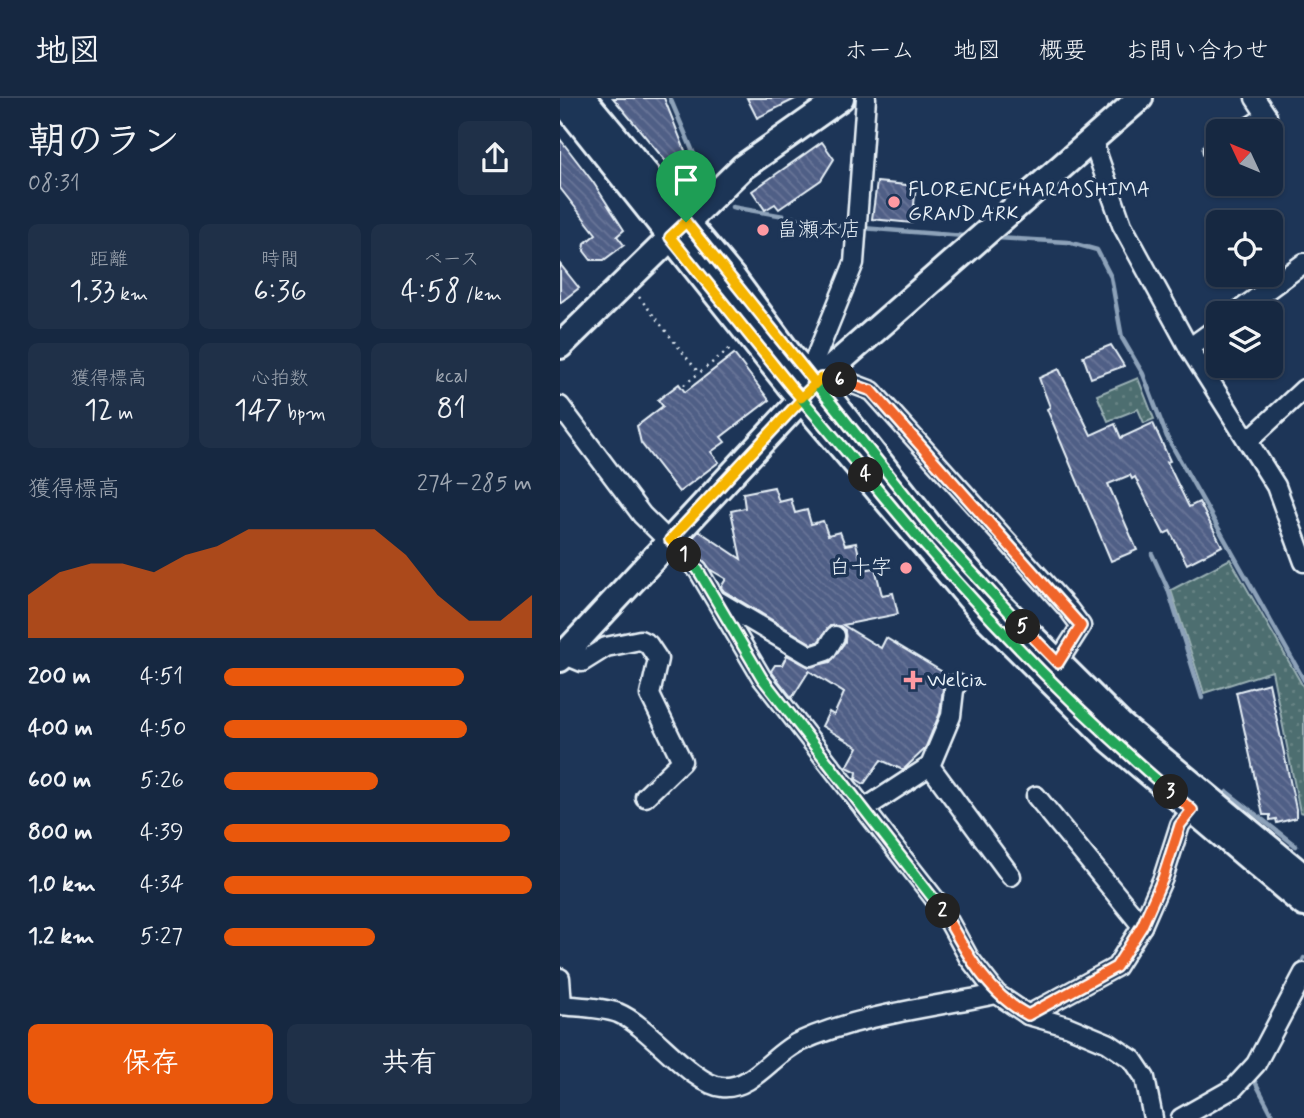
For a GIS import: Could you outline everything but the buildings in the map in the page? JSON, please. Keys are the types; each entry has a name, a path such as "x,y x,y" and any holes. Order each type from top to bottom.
{"street":[{"path":"560,98 678,229 998,603 1173,771 1304,877"},
{"path":"583,98 678,229"},
{"path":"560,346 743,167 841,98"},
{"path":"866,98 853,263 815,359 813,386 984,615 1110,740 1304,904"},
{"path":"645,797 682,761 650,695 658,659 648,644 640,640 606,647 582,662 562,657 813,386 1140,98"},
{"path":"1255,98 1267,116 1262,119"},
{"path":"1092,139 1122,225 1189,348 1276,486 1304,562"},
{"path":"1252,301 1304,263"},
{"path":"1189,348 1206,336"},
{"path":"813,386 843,380 872,391 1069,611 1081,626 1058,663"},
{"path":"1248,441 1304,389"},
{"path":"560,406 642,515 698,570 762,678 941,907 970,958 997,994 1028,1015 1067,1026 1108,1043 1133,1060 1145,1077 1153,1118"},
{"path":"715,599 811,656 826,651 835,636"},
{"path":"864,809 930,766 951,716 957,684"},
{"path":"930,766 1011,876"},
{"path":"1036,796 1142,926"},
{"path":"1028,1015 1116,967 1142,926 1163,878 1180,825 1192,810"},
{"path":"560,978 561,1005 617,1013 634,1022 704,1080 723,1087 735,1086 751,1077 797,1042 839,1027 997,994"},
{"path":"1181,1118 1234,1088 1256,1064 1302,986"}],"path":[{"path":"639,298 699,373"},
{"path":"684,385 738,342"}],"green space":[{"path":"1138,378 1154,419 1144,423 1138,409 1108,421 1097,395"},
{"path":"1230,559 1304,688 1304,813 1300,812 1272,671 1204,693 1171,590"}],"waterway":[{"path":"670,98 702,173"},
{"path":"732,207 847,227"},
{"path":"862,228 964,236"},
{"path":"997,238 1068,242 1097,250 1111,277 1122,338 1143,374 1167,437 1304,680"},
{"path":"1152,554 1168,589 1202,698"},
{"path":"1227,792 1296,846"},
{"path":"1298,970 1304,958"},
{"path":"1252,1076 1274,1118"}],"place":[{"name":"FLORENCE HARAOSHIMA GRAND ARK","path":"894,202"},
{"name":"畠瀬本店","path":"763,230"},
{"name":"白十字","path":"906,568"},
{"name":"Welcia","path":"913,680"}],"route":[{"path":"686,222 670,237 801,398 816,384 821,378 843,380 872,391 1069,611 1081,626 1058,663 998,603 934,531 816,384 801,398 984,615 1110,740 1192,810 1180,825 1163,878 1142,926 1116,967 1028,1015 997,994 970,958 941,907 762,678 698,570 670,540 791,408 801,398 816,384 790,355 734,279 686,222"}]}
